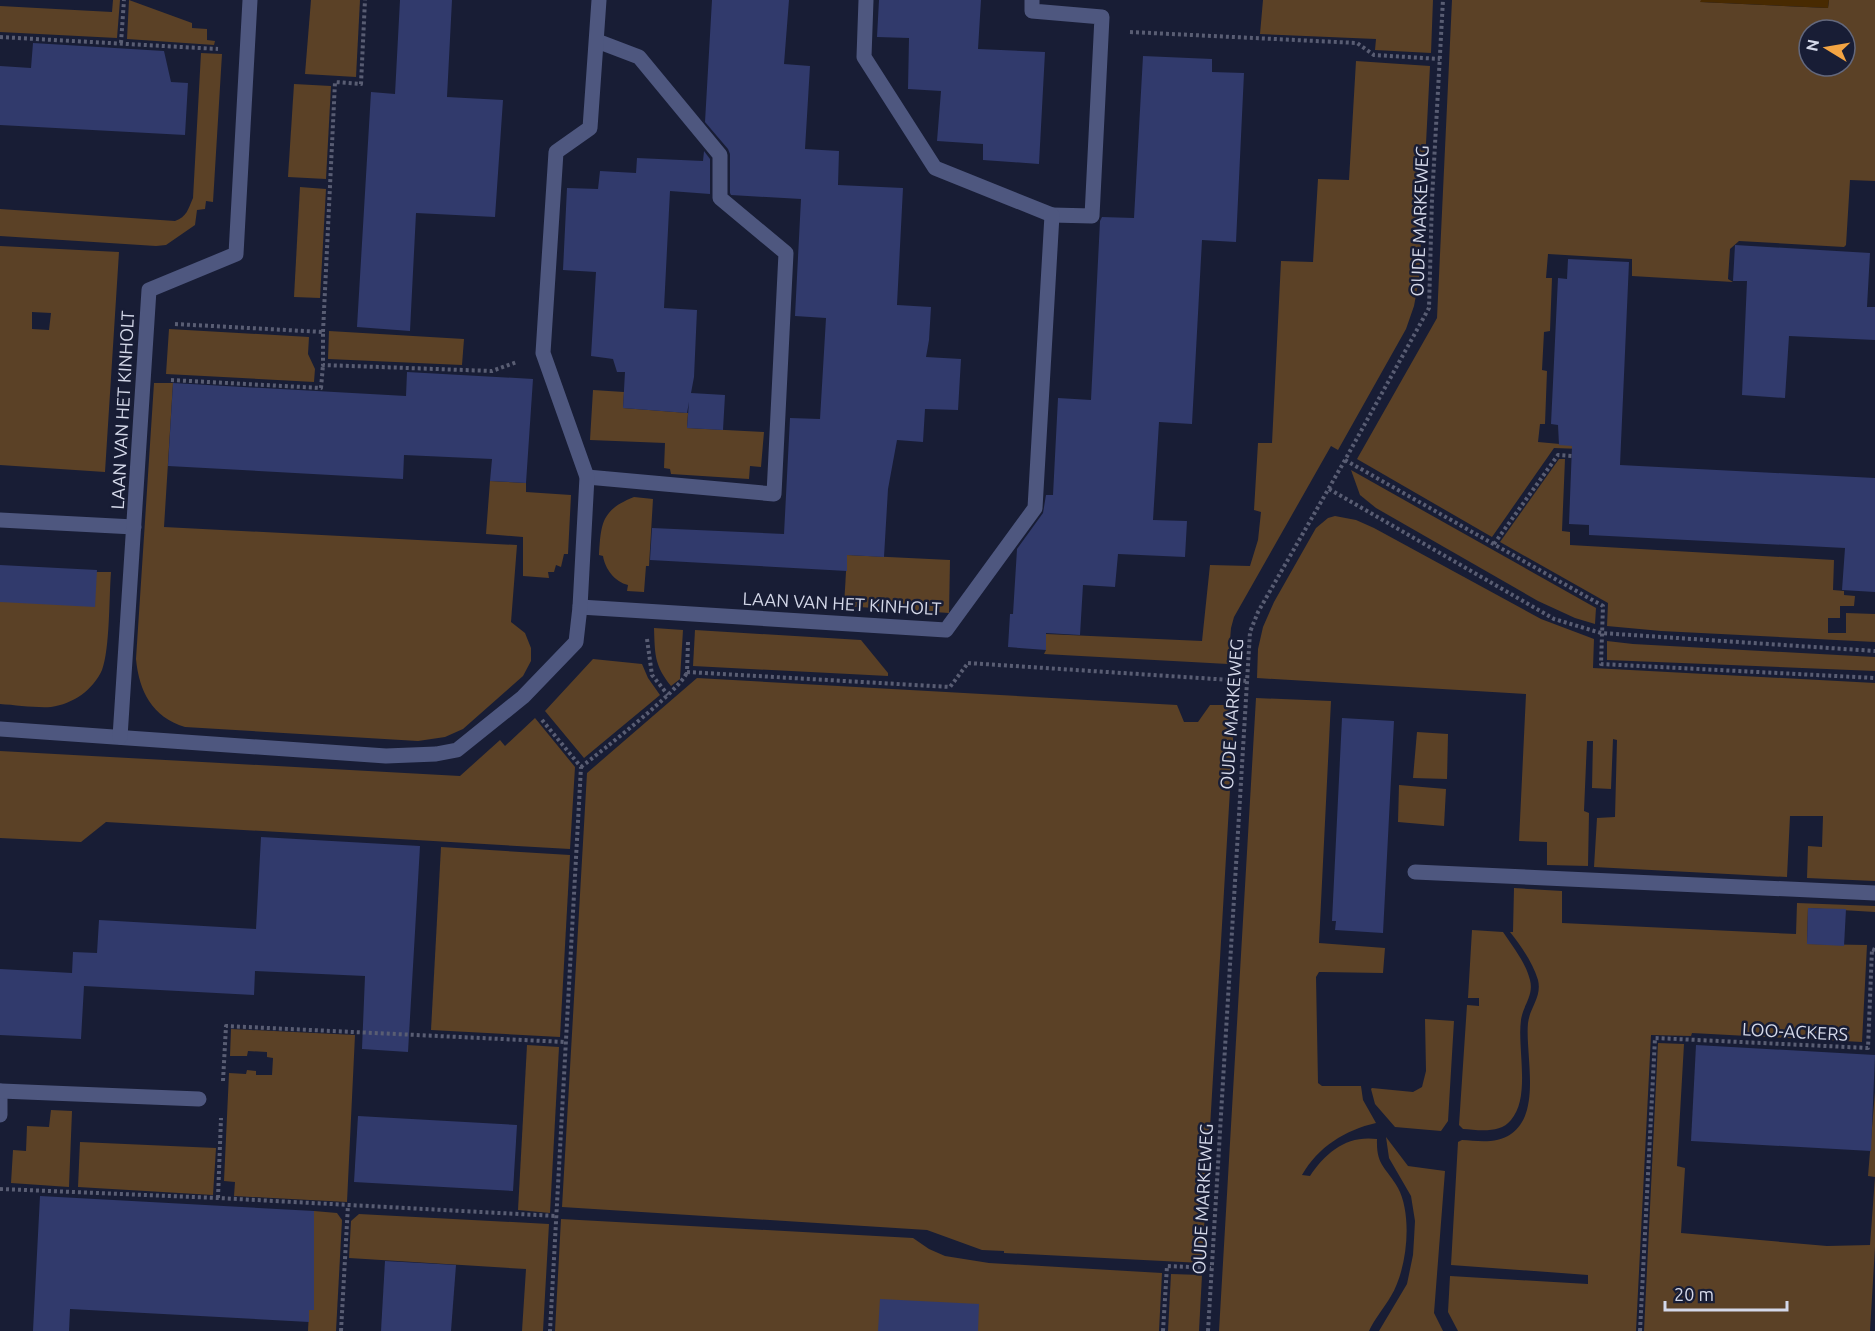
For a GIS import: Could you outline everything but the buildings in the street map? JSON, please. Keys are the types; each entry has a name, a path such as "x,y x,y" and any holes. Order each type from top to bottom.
{"street":[{"name":"LAAN VAN HET KINHOLT","path":"120,737 149,290 236,254 250,0"},
{"path":"0,729 386,756 436,754 457,750 523,697 576,642 587,477 543,353 556,152 590,128 599,0"},
{"path":"866,0 864,57 936,168 1052,215 1092,216 1102,17 1032,11 1032,0"},
{"path":"587,477 774,494 786,253 720,198 720,155 639,57 597,41"},
{"name":"LAAN VAN HET KINHOLT","path":"580,607 946,630 1035,508 1052,215"},
{"path":"0,520 134,527"},
{"path":"1415,872 1875,893"},
{"path":"0,1115 0,1091 199,1099"}],"path":[{"path":"121,43 124,0"},
{"path":"143,379 321,388 335,82 360,84 365,0"},
{"name":"OUDE MARKEWEG","path":"1208,1331 1250,632 1258,612 1429,308 1432,199 1443,0"},
{"path":"1101,30 1357,43 1374,55 1440,59"},
{"path":"0,37 247,50"},
{"path":"147,323 323,332"},
{"path":"323,365 492,371 543,353"},
{"path":"1494,544 1558,455 1573,456"},
{"path":"1345,460 1603,606 1601,664 1875,678"},
{"path":"1329,489 1554,619 1601,633 1875,651"},
{"path":"581,768 685,679 689,614"},
{"path":"647,634 647,650 652,675 668,695"},
{"path":"687,672 950,687 968,663 1246,681"},
{"path":"523,697 581,768 550,1331"},
{"name":"LOO-ACKERS","path":"1640,1331 1655,1038 1868,1048 1872,949 1875,950"},
{"path":"218,1198 226,1026 565,1042"},
{"path":"199,1099 221,1101"},
{"path":"0,1189 556,1216"},
{"path":"341,1331 348,1205"},
{"path":"1163,1331 1167,1266 1212,1268"}],"shaded area":[{"path":"113,0 120,0 117,38 0,32 0,6 112,12"},
{"path":"129,0 192,23 192,28 207,29 207,40 215,41 214,45 127,39"},
{"path":"311,0 360,0 356,77 305,74"},
{"path":"1263,0 1433,0 1431,53 1375,50 1376,39 1260,34"},
{"path":"1452,0 1701,0 1701,2 1828,8 1829,0 1875,0 1875,181 1850,180 1846,245 1844,247 1739,241 1730,249 1728,279 1733,282 1632,276 1632,259 1548,254 1546,278 1552,278 1550,331 1544,332 1542,370 1547,371 1545,424 1540,424 1538,442 1582,446 1582,449 1554,448 1492,537 1357,459 1437,318"},
{"path":"1701,0 1829,0 1828,8 1700,2"},
{"path":"201,53 222,54 213,202 206,201 205,209 197,210 195,225 166,245 156,246 0,236 0,209 175,221 182,217 187,212 193,198"},
{"path":"1356,61 1430,66 1419,279 1414,306 1406,329 1338,450 1331,446 1234,617 1228,664 1044,654 1046,634 1202,641 1210,565 1250,566 1258,540 1261,512 1254,510 1258,443 1272,443 1281,261 1313,262 1318,179 1349,180"},
{"path":"294,84 331,86 326,179 288,177"},
{"path":"300,187 326,189 320,298 294,297"},
{"path":"0,246 119,252 105,472 0,465","holes":["32,312 51,313 49,330 32,329"]},
{"path":"169,329 309,337 308,354 315,369 314,382 166,374"},
{"path":"329,331 464,339 462,365 328,359"},
{"path":"154,383 173,383 164,527 517,545 511,622 525,633 531,648 531,661 523,676 463,729 445,737 418,741 185,727 164,717 156,710 144,692 136,659"},
{"path":"593,390 624,392 623,408 688,413 687,428 764,432 761,467 750,466 749,479 671,474 670,469 664,468 665,443 590,440"},
{"path":"1559,459 1565,459 1562,531 1570,532 1570,545 1834,560 1833,590 1844,591 1844,595 1855,596 1854,606 1840,606 1840,618 1828,618 1828,633 1846,633 1846,613 1875,614 1875,642 1607,626 1608,603 1500,542"},
{"path":"1351,470 1596,608 1595,624 1575,618 1538,601 1376,508 1360,495"},
{"path":"490,481 526,483 526,492 571,495 568,554 564,554 561,567 556,565 554,572 548,572 549,578 523,576 523,537 486,534"},
{"path":"634,497 653,499 649,566 646,566 644,592 627,591 628,585 615,578 608,570 603,556 599,555 602,526 605,519 615,507"},
{"path":"1335,516 1356,520 1374,528 1541,619 1594,639 1593,668 1875,683 1875,881 1807,878 1808,846 1822,847 1823,816 1790,816 1787,877 1594,867 1597,818 1615,817 1617,740 1613,739 1611,789 1592,788 1593,741 1587,741 1584,811 1589,813 1588,866 1547,865 1547,842 1519,841 1526,694 1257,678 1258,649 1263,627 1274,602 1316,528 1328,518"},
{"path":"847,555 950,560 949,613 844,606"},
{"path":"97,572 111,572 105,661 93,684 88,690 67,703 51,707 0,704 0,602"},
{"path":"654,628 683,630 680,679 671,686 661,672 656,659"},
{"path":"695,630 861,640 888,673 888,676 693,666"},
{"path":"1607,641 1875,657 1875,671 1607,660"},
{"path":"593,659 642,664 648,678 660,695 584,758 545,711"},
{"path":"697,678 1177,705 1184,722 1198,722 1210,705 1235,705 1202,1263 1004,1253 1004,1251 982,1250 927,1230 562,1207 587,773"},
{"path":"1256,698 1331,701 1319,943 1385,948 1383,973 1319,972 1316,977 1318,1083 1322,1086 1361,1086 1363,1100 1376,1123 1354,1130 1333,1141 1316,1156 1302,1175 1310,1176 1316,1167 1338,1147 1356,1140 1377,1139 1380,1161 1403,1200 1407,1228 1404,1258 1397,1285 1369,1331 1219,1331"},
{"path":"535,718 575,767 570,849 106,822 81,842 0,838 0,751 460,776 500,740 505,746"},
{"path":"1417,732 1448,734 1447,779 1413,778"},
{"path":"1399,785 1446,789 1444,826 1398,822"},
{"path":"441,847 570,855 560,1037 431,1030"},
{"path":"1514,888 1562,891 1562,923 1796,934 1797,903 1875,906 1875,912 1808,908 1807,944 1867,945 1862,1042 1692,1033 1691,1036 1651,1035 1636,1331 1458,1331 1448,1312 1450,1276 1588,1284 1588,1275 1451,1265 1458,1142 1462,1140 1494,1141 1511,1134 1521,1124 1529,1098 1528,1023 1539,986 1530,961 1510,932 1513,932"},
{"path":"1472,930 1503,932 1522,961 1531,986 1521,1020 1522,1086 1517,1110 1506,1124 1488,1130 1463,1129 1459,1125 1467,1005 1479,1006 1479,998 1468,998"},
{"path":"1425,1019 1454,1021 1448,1121 1441,1131 1395,1127 1375,1104 1371,1089 1413,1092 1422,1087 1426,1071"},
{"path":"231,1029 355,1035 347,1202 234,1196 235,1182 224,1181 229,1073 246,1074 247,1070 256,1071 256,1075 272,1075 273,1058 267,1057 267,1052 248,1051 247,1056 230,1056"},
{"path":"1658,1043 1684,1044 1677,1166 1685,1168 1681,1233 1827,1246 1870,1245 1875,1177 1875,1247 1870,1331 1644,1331"},
{"path":"527,1045 559,1047 550,1213 518,1210"},
{"path":"1875,1092 1875,1177 1868,1176"},
{"path":"51,1110 72,1111 69,1187 11,1183 13,1150 26,1151 27,1126 49,1127"},
{"path":"1386,1137 1408,1166 1445,1171 1434,1313 1443,1331 1379,1331 1407,1284 1413,1255 1415,1221 1411,1196 1389,1158"},
{"path":"80,1142 216,1148 213,1195 78,1187"},
{"path":"314,1211 337,1213 342,1220 336,1331 308,1331"},
{"path":"359,1214 549,1224 543,1331 522,1331 526,1269 349,1258 351,1221"},
{"path":"561,1219 913,1238 945,1256 989,1263 1162,1273 1159,1331 555,1331"},
{"path":"1171,1274 1202,1275 1199,1331 1168,1331"}]}
